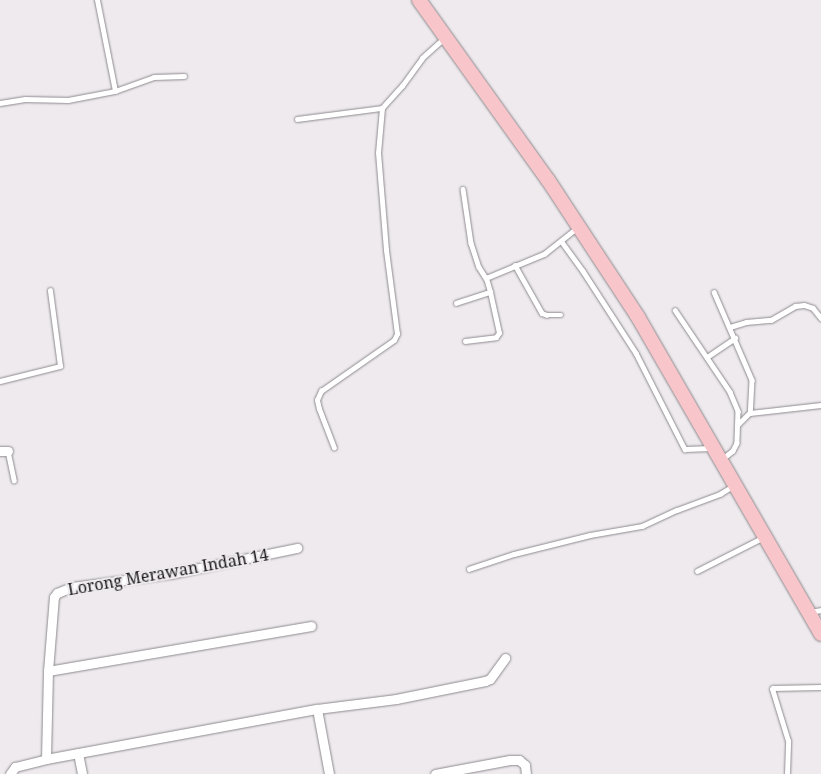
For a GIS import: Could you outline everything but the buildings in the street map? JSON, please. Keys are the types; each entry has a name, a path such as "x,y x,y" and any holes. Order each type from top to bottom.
{"main road":[{"path":"419,0 548,180 638,317 765,536 815,611 821,634"}],"street":[{"name":"Lorong Merawan Indah 14","path":"46,759 48,671 54,597 62,590 170,574 297,548"},
{"path":"48,671 167,653 311,626"},
{"path":"10,774 15,767 46,759 317,709 396,699 485,681 490,679 505,658"},
{"path":"317,709 329,774"},
{"path":"78,753 82,774"},
{"path":"435,774 452,773 484,764 519,760 525,765 526,774"}],"lane":[{"path":"97,0 115,91"},
{"path":"334,448 319,409 317,400 321,391 386,345 398,334 386,250 378,153 382,108 402,86 422,58 446,36"},
{"path":"0,103 25,99 68,100 115,91 154,77 184,76"},
{"path":"297,119 382,108"},
{"path":"463,188 471,243 479,267 486,278 498,333 496,337 465,341"},
{"path":"486,278 544,254 562,242 579,226"},
{"path":"562,242 584,271 636,353 684,449 714,447"},
{"path":"515,265 542,313 561,315"},
{"path":"0,381 60,366 50,292"},
{"path":"456,303 490,292"},
{"path":"714,292 752,380 750,413"},
{"path":"730,327 746,322 771,320 795,306 812,308 821,318"},
{"path":"675,310 730,392 738,411 737,443 733,451 722,460"},
{"path":"708,357 735,338"},
{"path":"739,424 750,413 821,404"},
{"path":"4,451 14,480"},
{"path":"469,569 514,554 590,535 642,526 677,510 720,494 736,484"},
{"path":"697,571 765,536"},
{"path":"787,774 788,740 772,689 821,687"}]}
